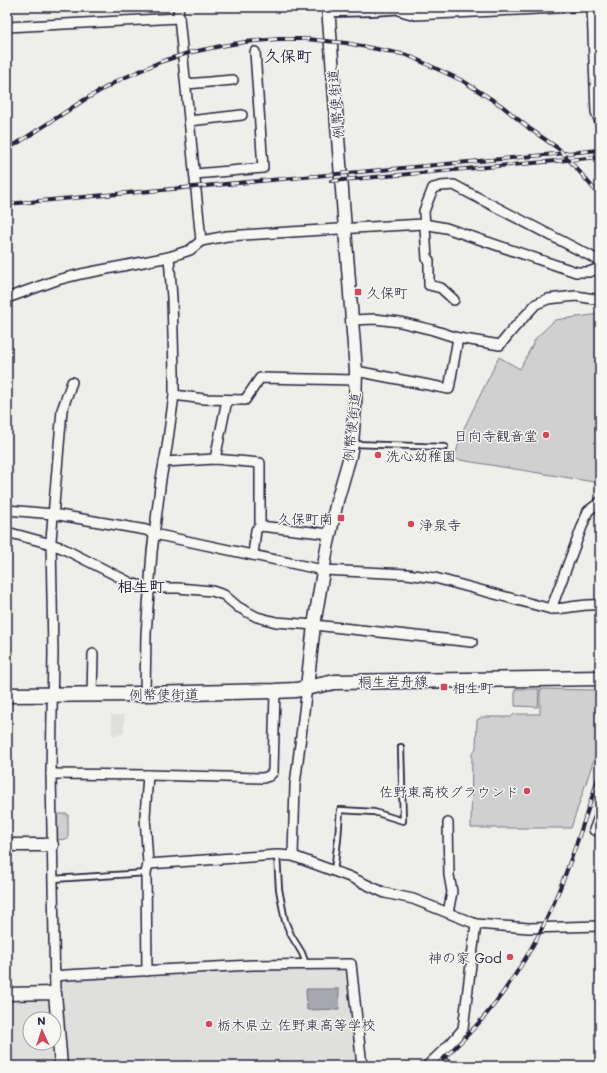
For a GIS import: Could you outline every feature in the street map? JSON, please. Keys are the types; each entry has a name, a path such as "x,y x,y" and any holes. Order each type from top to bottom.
{"main road":[{"name":"桐生岩舟線","path":"307,688 335,682 600,678"},
{"name":"例幣使街道","path":"7,695 275,692 307,688"}],"street":[{"path":"178,7 201,240"},
{"path":"401,9 416,15 576,7"},
{"path":"592,7 596,112 600,122"},
{"name":"例幣使街道","path":"307,688 314,625 323,570 337,501 352,444 356,375 328,11"},
{"path":"7,27 179,18"},
{"path":"195,174 263,168 255,52"},
{"path":"186,84 233,80"},
{"path":"189,121 242,115"},
{"path":"454,300 440,288 430,285 429,260 426,259 424,211 434,188 441,186 454,185 600,260"},
{"path":"7,298 57,280 169,257 190,250 201,240 227,236 424,224 446,228 576,272 589,272 600,268"},
{"path":"145,694 146,634 154,534 174,395 172,306 169,257"},
{"path":"352,320 375,319 400,322 458,338 500,345 536,304 553,298 576,296 600,300"},
{"path":"174,395 204,399 245,400 260,378 356,375 449,389 458,338"},
{"path":"61,1066 55,993 56,976 52,845 51,774 53,652 51,544 62,410 72,382"},
{"path":"215,459 227,400"},
{"path":"164,462 215,459 260,463 260,526 256,530 253,555"},
{"path":"551,609 588,511 600,502"},
{"path":"7,510 53,514 146,530 154,534 323,570 407,574 435,578 551,609 592,604 600,605"},
{"path":"260,526 330,534"},
{"path":"7,532 62,548 131,583 149,588 178,588 212,591 224,595 238,607 257,617 276,622 472,642"},
{"path":"92,695 93,654"},
{"path":"293,856 295,785 307,688"},
{"path":"51,774 263,778 269,776 273,772 275,692"},
{"path":"147,971 147,868 145,816 148,775"},
{"path":"600,814 594,830 600,831"},
{"path":"448,823 449,875 452,892 448,913"},
{"path":"7,845 52,845"},
{"path":"147,868 277,855 293,856 350,877 386,894 413,900 476,924 529,928 600,926"},
{"path":"427,1066 452,1042 463,1028 476,924"},
{"path":"56,976 252,965 352,964 362,1066"},
{"path":"7,994 55,993"},
{"path":"437,1057 449,1066"}],"lane":[{"path":"328,11 370,14 401,9"},
{"path":"352,444 445,447"},
{"path":"334,871 340,810 374,812 403,821 401,747"},
{"path":"277,855 279,889 285,921 290,935 302,954 306,964"},
{"path":"53,879 147,868"}],"shaded area":[{"path":"600,314 600,483 454,459 463,430 499,357 520,369 536,338 555,320"},
{"path":"515,689 539,689 538,707 515,706"},
{"name":"佐野東高校グラウンド","path":"540,689 600,690 600,741 571,828 471,828 472,754 476,748 477,720 482,717 511,717 514,714 540,714"},
{"path":"111,715 124,715 124,734 112,735"},
{"path":"56,814 68,814 68,839 56,840"},
{"name":"栃木県立 佐野東高等学校","path":"347,966 358,1066 67,1066 61,982 67,977 252,968"},
{"path":"306,989 339,989 339,1009 307,1010"},
{"path":"7,1001 50,1001 51,1011 22,1011 22,1051 55,1051 56,1066 7,1066"}],"railway":[{"path":"7,149 84,100 119,80 160,62 188,53 245,42 278,39 306,39 346,43 407,55 463,81 502,106 530,129 559,149 600,196"},
{"path":"7,204 600,150"},
{"path":"331,181 600,157"},
{"path":"436,1066 489,1011 514,977 535,941 548,916 563,881 600,773"}],"place":[{"name":"久保町","path":"358,292"},
{"name":"日向寺観音堂","path":"546,435"},
{"name":"洗心幼稚園","path":"378,455"},
{"name":"久保町南","path":"341,518"},
{"name":"浄泉寺","path":"411,524"},
{"name":"相生町","path":"444,687"},
{"name":"佐野東高校グラウンド","path":"527,791"},
{"name":"神の家 God","path":"510,957"},
{"name":"栃木県立 佐野東高等学校","path":"209,1024"}],"district":[{"name":"久保町","path":"288,55"},
{"name":"相生町","path":"141,585"}]}
